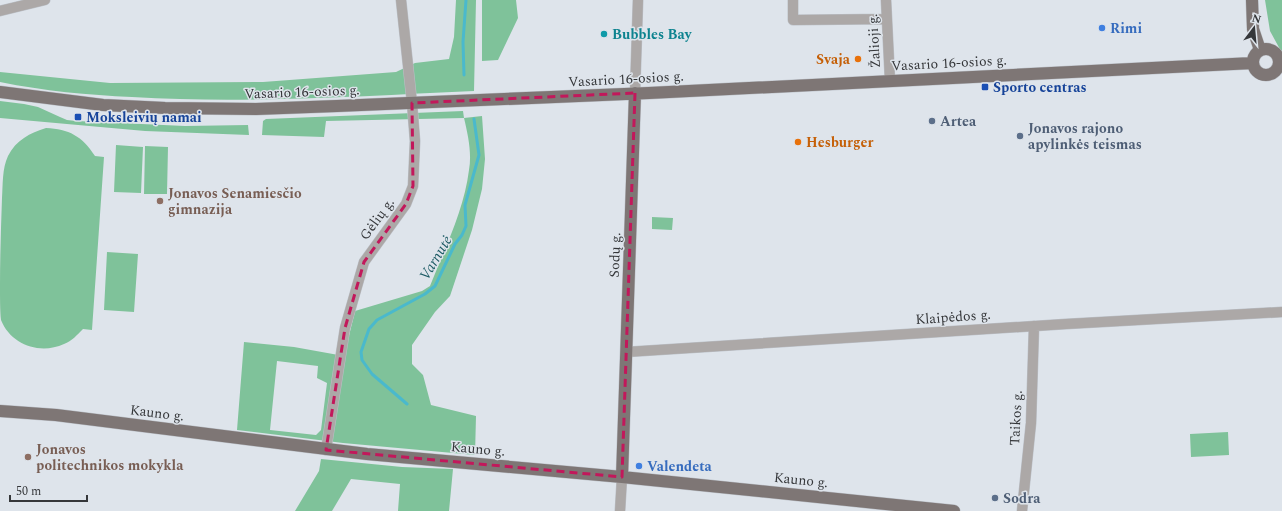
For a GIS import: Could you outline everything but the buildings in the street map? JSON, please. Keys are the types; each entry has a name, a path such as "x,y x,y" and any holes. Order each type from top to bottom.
{"main road":[{"path":"1252,0 1253,29 1260,50"},
{"path":"1268,49 1276,53 1280,64 1279,75 1268,76 1260,74 1254,67 1253,63 1255,56 1260,50 1268,49"},
{"name":"Vasario 16-osios g.","path":"0,92 103,105 165,108 256,109 635,94 1253,63"},
{"name":"Sodų g.","path":"622,477 635,94"},
{"name":"Kauno g.","path":"0,411 56,415 326,450 622,477 954,511"}],"street":[{"path":"0,11 45,0"},
{"name":"Gėlių g.","path":"326,450 345,328 364,262 406,204 413,186 415,141 401,0"},
{"name":"Sodų g.","path":"635,94 638,0"},
{"path":"793,0 794,20 887,19"},
{"name":"Žalioji g.","path":"886,0 890,81"},
{"name":"Klaipėdos g.","path":"626,352 1282,312"},
{"name":"Taikos g.","path":"1022,511 1031,423 1034,326"},
{"name":"Sodų g.","path":"620,511 622,477"}],"highlighted area":[{"path":"635,93 622,477 326,450 345,328 364,262 406,204 413,186 412,103"}],"green space":[{"path":"456,0 476,0 474,91 346,97 218,100 82,94 0,82 0,72 110,83 263,82 396,72 415,63 449,59 454,37"},
{"path":"482,0 516,0 518,18 498,60 482,61"},
{"path":"1265,0 1282,0 1282,53 1270,31"},
{"path":"0,101 38,107 67,120 76,121 185,126 248,125 249,135 145,131 0,118"},
{"path":"463,111 464,118 326,121 324,137 262,135 263,121 266,119"},
{"path":"482,116 485,159 482,189 472,230 450,296 435,312 412,345 412,364 423,375 431,405 476,416 475,455 343,443 237,430 244,342 294,347 344,356 355,311 422,291 430,286 453,229 467,185 470,157 464,118","holes":["277,361 318,366 317,378 327,383 321,430 316,435 270,430"]},
{"path":"46,128 62,130 74,135 85,143 95,156 104,157 92,330 83,329 67,343 55,347 36,348 27,346 12,336 1,320 0,286 3,182 6,161 11,150 19,141 34,132"},
{"path":"116,145 143,147 141,193 114,192"},
{"path":"145,146 168,147 167,194 144,194"},
{"path":"652,217 673,218 672,230 652,229"},
{"path":"107,252 138,254 134,312 104,310"},
{"path":"1228,432 1229,455 1191,457 1190,434"},
{"path":"321,459 402,467 453,469 449,511 398,511 400,484 351,479 332,511 295,511 319,471"}],"waterway":[{"name":"Varnutė","path":"464,75 463,42 466,0"},
{"name":"Varnutė","path":"407,404 372,374 362,360 361,352 369,329 377,320 425,294 435,286 455,244 462,235 466,226 465,205 479,155 474,119"}],"place":[{"name":"Rimi","path":"1102,28"},
{"name":"Bubbles Bay","path":"604,34"},
{"name":"Svaja","path":"858,59"},
{"name":"Sporto centras","path":"985,87"},
{"name":"Moksleivių namai","path":"78,117"},
{"name":"Artea","path":"932,121"},
{"name":"Jonavos rajono apylinkės teismas","path":"1020,136"},
{"name":"Hesburger","path":"798,142"},
{"name":"Jonavos Senamiesčio gimnazija","path":"160,201"},
{"name":"Jonavos politechnikos mokykla","path":"28,457"},
{"name":"Valendeta","path":"639,466"},
{"name":"Sodra","path":"995,498"}]}
